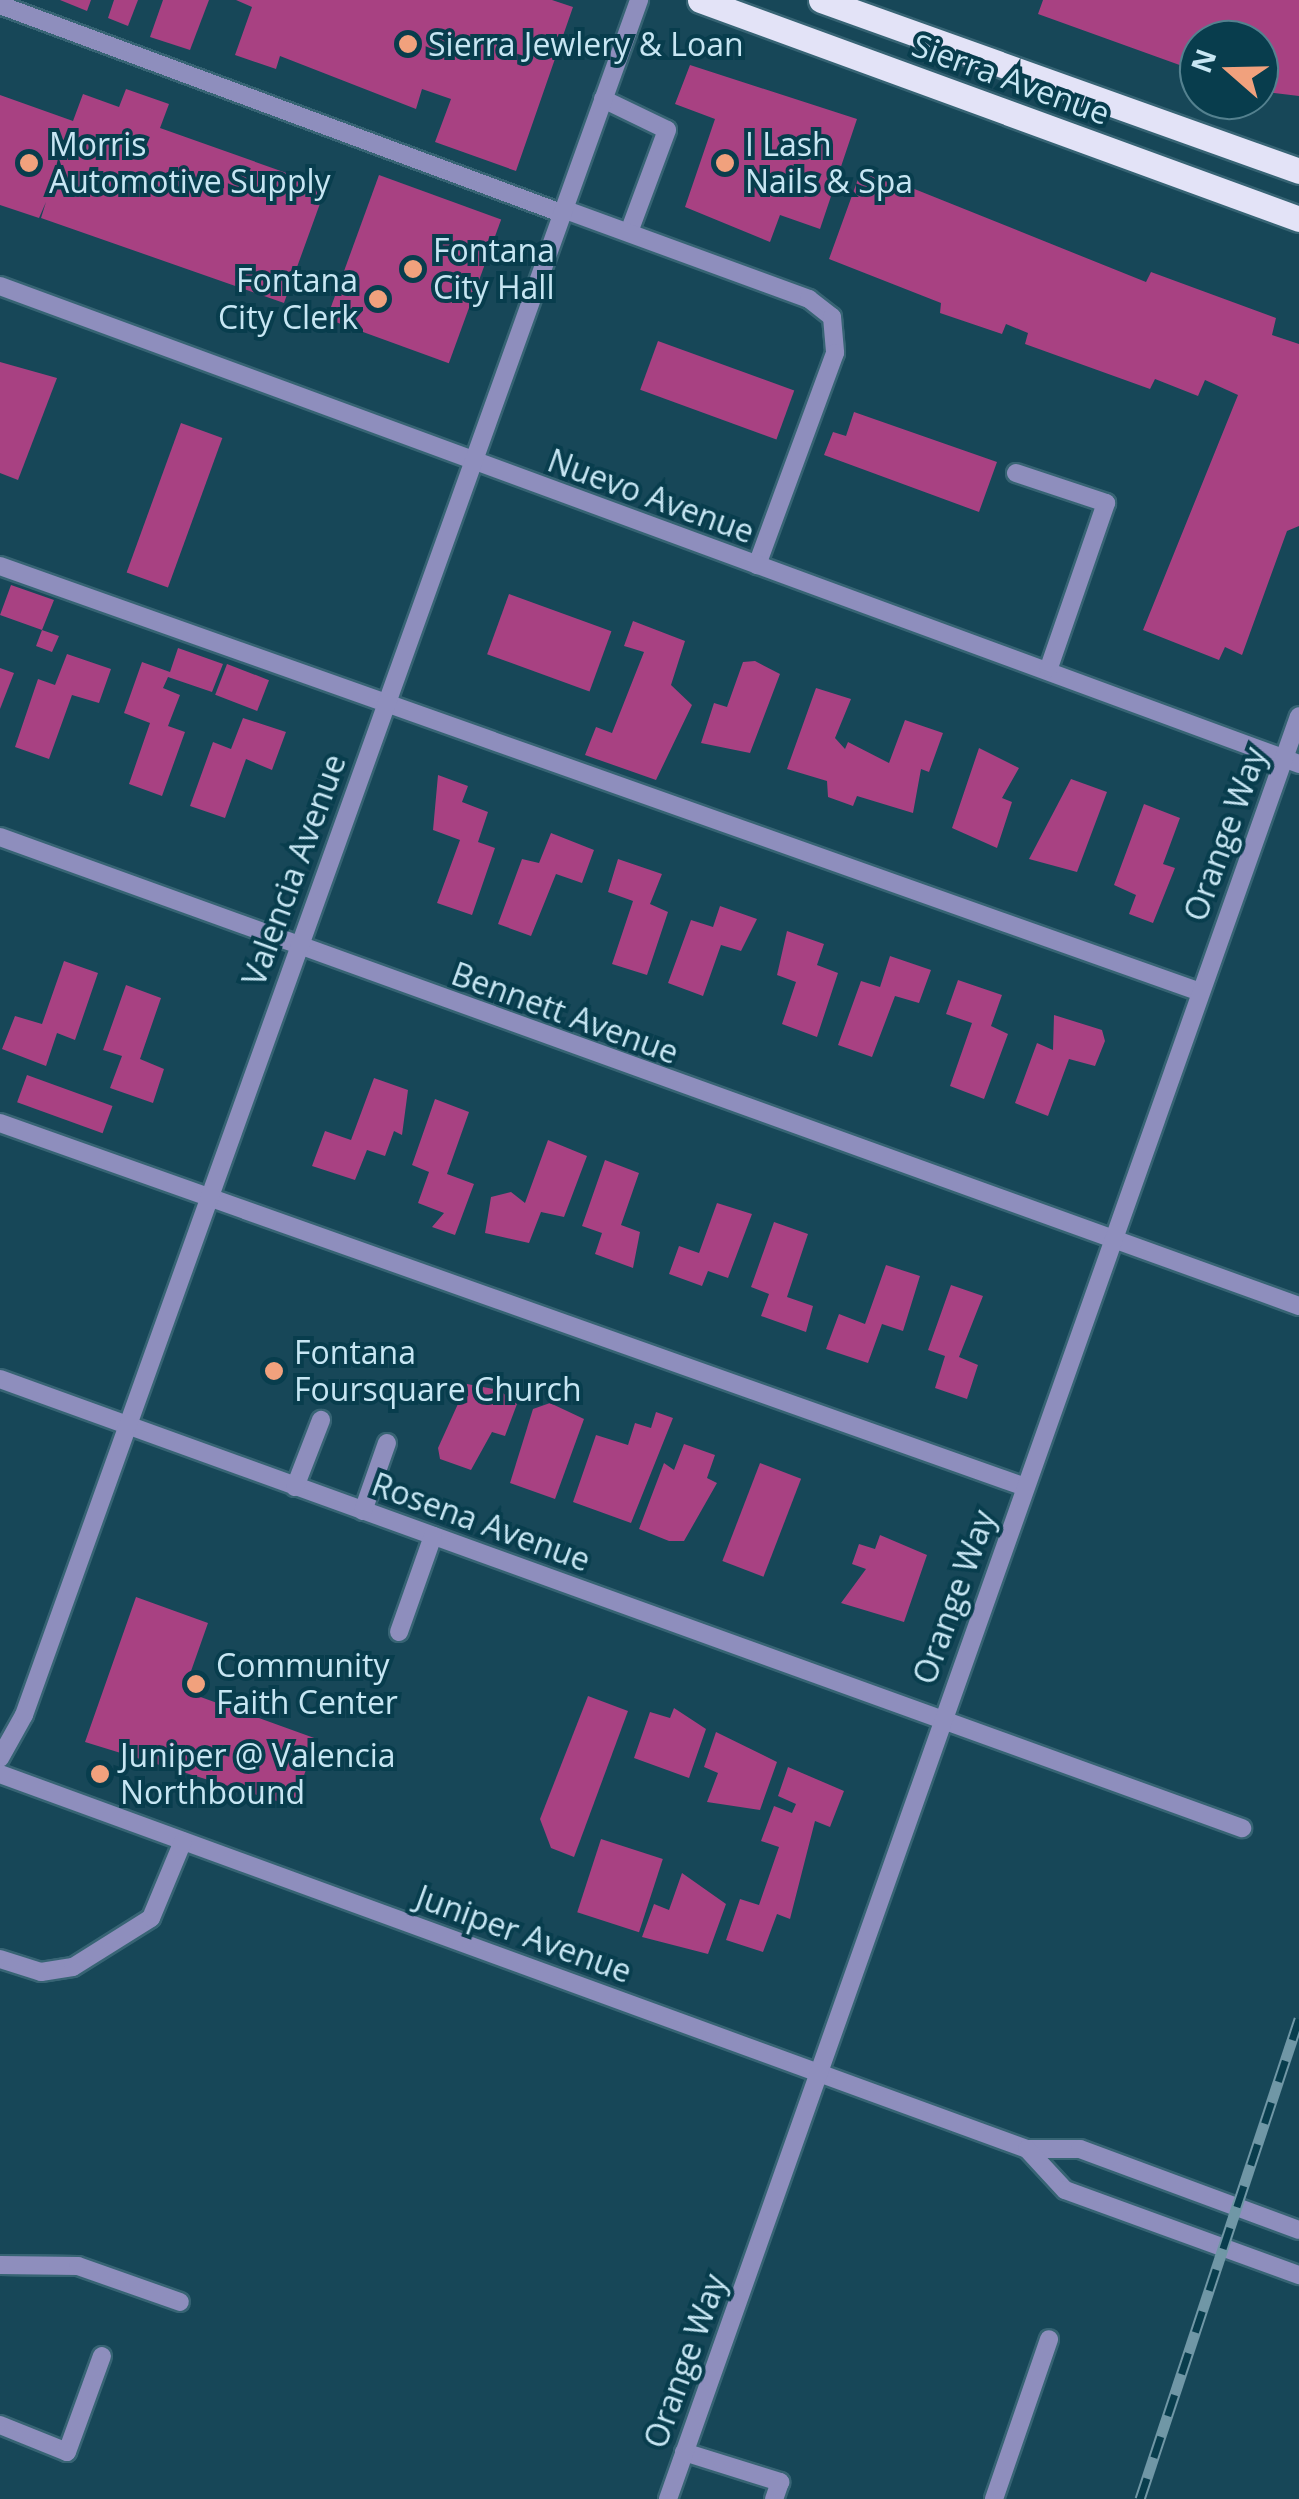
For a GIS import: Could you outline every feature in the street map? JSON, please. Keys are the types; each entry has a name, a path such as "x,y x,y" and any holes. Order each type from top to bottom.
{"main road":[{"name":"Sierra Avenue","path":"700,0 1299,219"},
{"name":"Sierra Avenue","path":"821,0 1299,171"}],"street":[{"name":"Valencia Avenue","path":"0,1758 128,1425 470,464 640,0"},
{"path":"0,5 810,298 832,316 836,353 756,565"},
{"path":"603,99 667,130 629,232"},
{"name":"Nuevo Avenue","path":"0,286 470,464 1294,755"},
{"path":"1016,473 1106,503 1049,668"},
{"path":"0,566 1200,992"},
{"name":"Orange Way","path":"668,2499 1200,992 1294,755 1299,716"},
{"name":"Bennett Avenue","path":"0,838 298,949 1299,1306"},
{"path":"0,1124 1025,1487"},
{"name":"Rosena Avenue","path":"0,1379 1242,1828"},
{"path":"295,1486 322,1420"},
{"path":"362,1511 387,1442"},
{"path":"399,1632 434,1536"},
{"name":"Juniper Avenue","path":"0,1774 1027,2149 1080,2149 1299,2230"},
{"path":"0,1960 41,1972 73,1967 151,1918 183,1841"},
{"name":"Juniper Avenue","path":"1027,2149 1065,2190 1299,2275"},
{"path":"0,2265 78,2266 180,2302"},
{"path":"994,2499 1049,2339"},
{"path":"0,2425 68,2452 102,2356"},
{"path":"684,2452 780,2482 774,2499"}],"building":[{"path":"60,0 91,0 87,11"},
{"path":"114,0 138,0 128,26 108,18"},
{"path":"163,0 209,0 190,50 150,37"},
{"path":"236,0 552,0 573,7 516,171 435,142 451,99 422,89 416,109 280,56 276,69 235,55 252,7"},
{"path":"1043,0 1299,0 1299,96 1279,94 1279,20 1179,20 1179,65 1038,14"},
{"path":"690,65 857,119 820,229 780,215 770,242 685,207 715,119 675,104"},
{"path":"126,89 169,104 160,128 326,187 284,303 41,218 46,202 39,218 0,205 0,95 73,121 83,94 119,107"},
{"path":"862,168 1146,282 1151,272 1276,318 1272,335 1299,344 1299,526 1287,531 1242,655 1225,647 1219,660 1143,630 1238,395 1205,380 1198,396 1155,379 1150,389 1025,344 1028,333 1006,324 1002,334 940,313 941,303 829,259"},
{"name":"Fontana City Hall","path":"379,175 501,219 449,363 327,319"},
{"path":"658,341 794,391 776,439 640,390"},
{"path":"0,362 57,378 18,480 0,473"},
{"path":"854,412 997,462 979,512 824,455 833,432 846,436"},
{"path":"181,423 222,438 168,587 127,572"},
{"path":"11,585 54,600 42,630 0,615"},
{"path":"509,594 611,631 590,691 487,654"},
{"path":"633,621 685,641 671,685 692,705 656,780 585,755 596,727 612,733 644,652 624,646"},
{"path":"42,630 59,636 52,652 36,646"},
{"path":"178,648 223,664 212,692 168,677 163,688 180,695 168,726 185,732 162,796 129,784 150,723 124,713 142,662 170,672"},
{"path":"67,654 111,669 99,703 72,695 49,759 15,747 38,679 55,685"},
{"path":"755,661 780,674 750,753 701,743 714,703 727,707 743,662"},
{"path":"227,664 269,680 257,711 215,695"},
{"path":"0,668 14,673 0,709"},
{"path":"816,688 851,699 835,738 845,749 848,742 889,763 905,720 943,733 929,772 921,769 913,813 857,796 853,806 828,797 827,781 787,769"},
{"path":"243,718 286,732 272,770 246,759 225,818 190,806 213,742 231,749"},
{"path":"979,748 1019,768 1002,798 1012,802 997,848 952,828"},
{"path":"438,775 468,786 462,802 488,812 478,842 495,848 472,915 437,903 460,840 433,830"},
{"path":"1071,779 1107,792 1077,872 1029,859"},
{"path":"1144,804 1180,818 1163,864 1175,868 1153,923 1129,914 1136,895 1114,885"},
{"path":"551,833 594,850 582,883 556,874 531,936 498,924 522,859 539,863"},
{"path":"618,859 662,874 650,904 668,912 647,975 612,964 633,901 608,892"},
{"path":"720,906 757,919 741,951 721,945 703,996 668,983 691,920 713,927"},
{"path":"787,931 824,944 817,965 838,973 817,1037 782,1024 796,982 777,975"},
{"path":"890,956 931,970 919,1003 895,996 872,1057 838,1045 861,981 880,987"},
{"path":"64,961 98,973 75,1040 57,1033 46,1066 2,1049 15,1016 42,1024"},
{"path":"958,980 1002,995 991,1026 1008,1034 984,1099 950,1086 972,1023 946,1014"},
{"path":"126,985 161,998 140,1059 164,1069 153,1103 110,1088 122,1056 103,1050"},
{"path":"1054,1015 1102,1030 1105,1041 1095,1066 1069,1059 1048,1116 1015,1103 1037,1043 1053,1050"},
{"path":"27,1075 113,1106 103,1133 17,1102"},
{"path":"374,1078 408,1090 402,1135 394,1131 385,1156 367,1150 355,1180 312,1166 325,1131 351,1140"},
{"path":"435,1099 469,1112 447,1174 474,1184 455,1235 432,1227 444,1213 418,1203 429,1172 412,1165"},
{"path":"548,1140 587,1156 564,1217 541,1212 529,1243 485,1233 491,1197 511,1192 525,1203"},
{"path":"605,1160 639,1173 621,1225 640,1232 633,1268 595,1254 602,1233 582,1226"},
{"path":"717,1203 752,1214 728,1278 708,1271 702,1286 669,1274 679,1246 699,1253"},
{"path":"774,1222 808,1234 787,1297 813,1306 806,1332 761,1316 769,1294 751,1287"},
{"path":"886,1265 920,1276 903,1331 882,1324 868,1363 826,1349 839,1314 865,1324"},
{"path":"951,1285 983,1296 959,1357 978,1365 967,1399 935,1388 945,1356 928,1350"},
{"path":"467,1384 499,1390 517,1404 505,1436 492,1432 471,1470 440,1459 438,1448"},
{"path":"550,1403 584,1419 555,1499 510,1483 533,1409"},
{"path":"656,1412 673,1418 631,1523 573,1502 596,1435 628,1445 635,1423 651,1428"},
{"path":"684,1444 715,1455 707,1478 717,1483 684,1541 669,1541 639,1529 664,1463 674,1470"},
{"path":"760,1463 801,1479 763,1577 722,1561"},
{"path":"880,1535 927,1555 904,1622 841,1603 866,1569 852,1564 859,1544 875,1549"},
{"path":"136,1597 208,1623 184,1691 317,1739 293,1806 85,1742"},
{"path":"588,1696 628,1711 574,1857 551,1848 540,1819"},
{"path":"674,1708 706,1729 689,1778 634,1758 650,1712 670,1718"},
{"path":"716,1732 777,1762 760,1810 707,1802 718,1773 704,1767"},
{"path":"788,1767 844,1791 830,1827 815,1821 790,1919 777,1914 763,1952 726,1940 740,1899 759,1905 779,1847 761,1841 774,1806 792,1813 796,1804 778,1796"},
{"path":"601,1839 663,1859 639,1932 577,1912"},
{"path":"682,1873 726,1904 708,1954 642,1937 654,1904 669,1910"}],"railway":[{"path":"1140,2499 1299,2019"}],"place":[{"name":"Sierra Jewlery & Loan","path":"408,44"},
{"name":"Morris Automotive Supply","path":"29,163"},
{"name":"I Lash Nails & Spa","path":"725,163"},
{"name":"Fontana City Hall","path":"413,269"},
{"name":"Fontana City Clerk","path":"378,299"},
{"name":"Fontana Foursquare Church","path":"274,1371"},
{"name":"Community Faith Center","path":"196,1684"},
{"name":"Juniper @ Valencia Northbound","path":"100,1774"}]}
